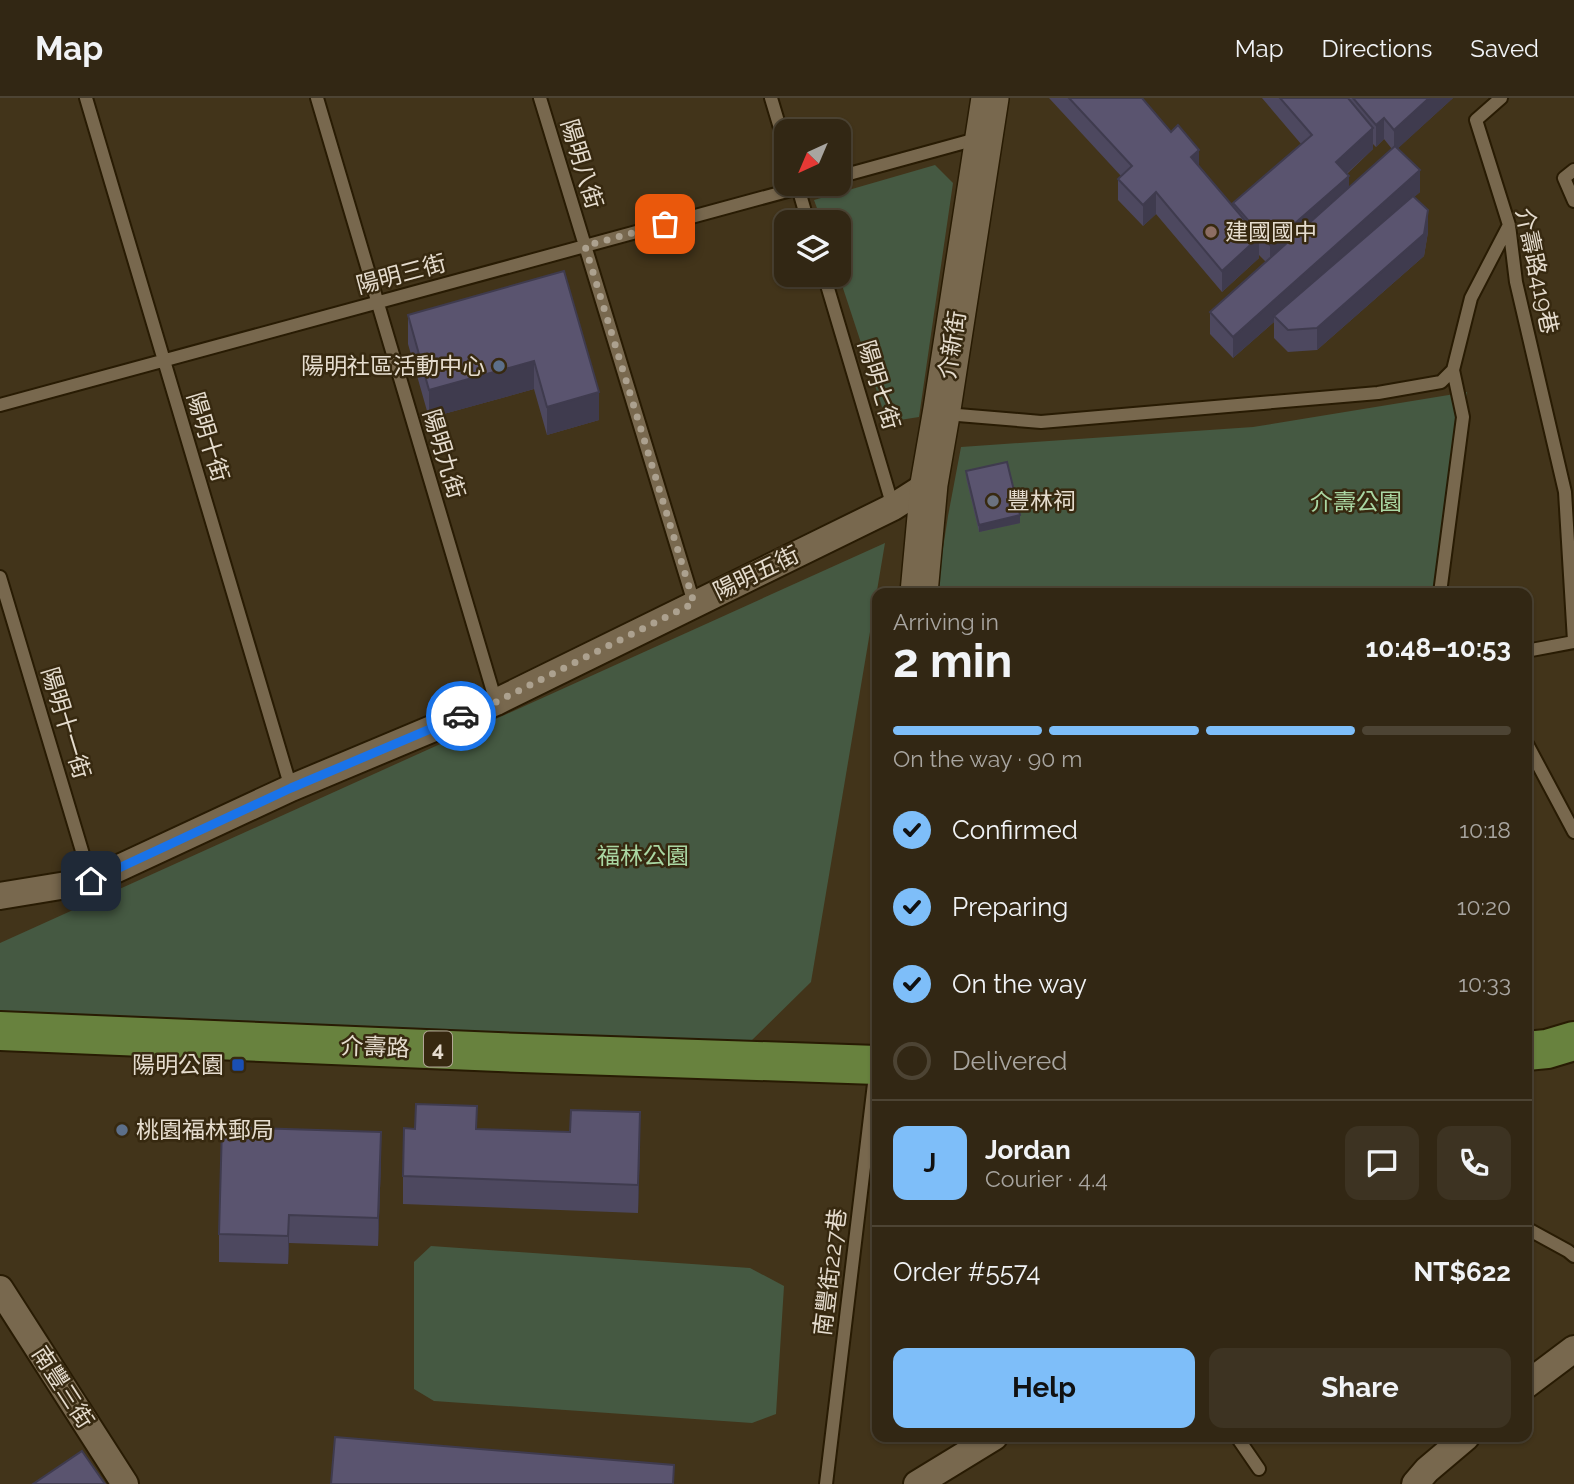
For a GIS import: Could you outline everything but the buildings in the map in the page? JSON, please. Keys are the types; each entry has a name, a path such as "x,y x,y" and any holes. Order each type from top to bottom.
{"main road":[{"name":"介壽路","path":"0,1031 872,1065"},
{"path":"1532,1050 1574,1041"}],"street":[{"name":"介新街","path":"919,588 929,484 990,98"},
{"name":"陽明五街","path":"0,896 91,881 291,788 496,702 893,507 929,484"},
{"name":"南豐三街","path":"0,1289 96,1463 125,1484"},
{"path":"1532,1380 1574,1349"},
{"path":"917,1484 985,1442"},
{"path":"1415,1484 1460,1442"}],"lane":[{"name":"陽明十街","path":"86,98 291,788"},
{"name":"陽明九街","path":"317,98 496,702"},
{"name":"陽明八街","path":"540,98 694,603"},
{"path":"771,98 777,119"},
{"name":"介壽路419巷","path":"1502,98 1476,120 1509,225 1516,282 1565,492 1574,641 1532,649"},
{"path":"851,173 985,137"},
{"path":"1574,170 1564,178 1574,201"},
{"name":"陽明三街","path":"0,405 774,193"},
{"path":"1441,588 1463,417 1453,370 1472,298 1509,225"},
{"name":"陽明七街","path":"828,287 893,507"},
{"path":"942,409 958,415 1041,422 1378,393 1441,382 1453,370"},
{"name":"陽明十一街","path":"0,577 91,881"},
{"path":"1532,753 1574,832"},
{"name":"南豐街227巷","path":"825,1484 872,1098"},
{"path":"1532,1231 1574,1256"},
{"path":"1240,1442 1259,1469"}],"green space":[{"path":"935,165 953,183 919,417 887,422 843,287 851,287 851,210 818,210 814,200 828,196 851,196 851,189"},
{"name":"介壽公園","path":"1467,392 1435,588 937,588 961,447 1253,427"},
{"name":"福林公園","path":"885,543 877,588 872,588 872,620 811,982 748,1044 0,1025 0,943"},
{"path":"431,1246 750,1268 784,1286 776,1414 752,1423 434,1401 414,1389 414,1262"}],"way so far":[{"path":"461,716 496,702 694,603 585,246 665,224"}],"place":[{"name":"建國國中","path":"1211,232"},
{"name":"陽明社區活動中心","path":"499,366"},
{"name":"豐林祠","path":"993,501"},
{"name":"陽明公園","path":"238,1065"},
{"name":"桃園福林郵局","path":"122,1130"}],"route":[{"path":"91,881 291,788 461,716"}]}
